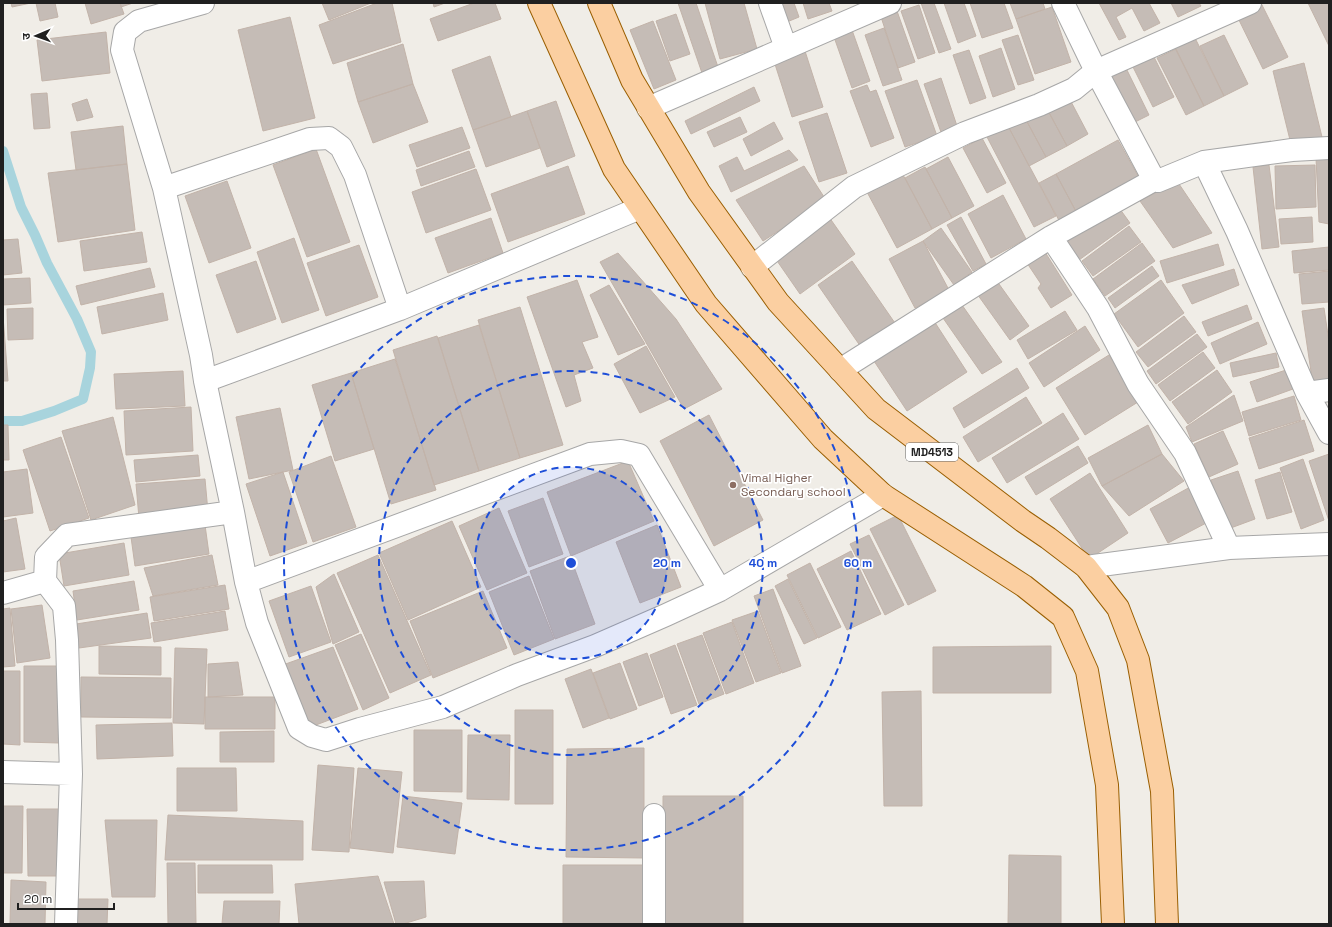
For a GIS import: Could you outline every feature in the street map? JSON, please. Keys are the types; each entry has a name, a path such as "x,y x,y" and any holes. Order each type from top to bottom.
{"main road":[{"path":"539,3 614,169 706,304 823,439 884,495 1024,586 1063,617 1087,671 1107,785 1113,924"},
{"name":"MD4513","path":"598,3 632,80 648,108 699,192 778,302 876,409 1086,566 1118,608 1138,660 1162,791 1167,924"}],"street":[{"path":"203,3 139,22 125,32 122,50 164,188 201,355 246,582 257,622 299,728 312,736 326,740 360,729 443,707 517,676 595,646 720,590 884,495"},
{"path":"770,3 786,48"},
{"path":"648,108 890,3"},
{"path":"1063,3 1096,71 1154,180"},
{"path":"752,267 854,187 965,134 1039,105 1074,89 1096,71 1250,3"},
{"path":"164,188 310,139 329,138 341,147 355,176 400,309"},
{"path":"840,370 1051,237 1154,180 1158,181 1204,162 1292,150 1329,148"},
{"path":"1204,162 1237,231 1307,393 1329,433"},
{"path":"205,381 400,309 640,208"},
{"path":"1051,237 1098,308 1138,384 1185,453 1229,548"},
{"path":"1307,393 1329,390"},
{"path":"246,582 590,454 621,451 640,455 720,590"},
{"path":"66,924 72,774 67,640 64,606 45,581 46,556 67,535 233,512"},
{"path":"1086,566 1229,548 1329,544"},
{"path":"3,593 45,581"},
{"path":"3,772 72,774"},
{"path":"654,815 654,924"}],"building":[{"path":"11,3 31,3 12,7"},
{"path":"36,3 55,3 58,17 40,21"},
{"path":"85,3 120,3 124,14 91,24"},
{"path":"120,3 133,3 121,7"},
{"path":"322,3 371,3 329,20"},
{"path":"377,3 392,3 401,42 333,64 319,25"},
{"path":"433,3 445,3 434,7"},
{"path":"474,3 495,3 501,19 438,41 430,19"},
{"path":"678,3 696,3 718,67 702,73"},
{"path":"705,3 744,3 757,49 720,59"},
{"path":"775,3 794,3 799,17 782,24"},
{"path":"803,3 829,3 832,11 808,19"},
{"path":"921,3 934,3 951,49 939,53"},
{"path":"944,3 964,3 976,36 958,43"},
{"path":"970,3 1004,3 1013,28 982,38"},
{"path":"1010,3 1043,3 1045,9 1016,19"},
{"path":"1099,3 1149,3 1160,23 1144,31 1132,8 1116,17 1126,37 1119,40"},
{"path":"1171,3 1199,3 1201,6 1178,17"},
{"path":"1261,3 1288,57 1263,69 1237,16"},
{"path":"1308,3 1329,3 1329,46"},
{"path":"919,5 935,53 918,59 901,11"},
{"path":"1052,7 1071,62 1035,74 1016,19"},
{"path":"897,11 915,62 898,68 881,17"},
{"path":"676,14 690,54 670,61 656,21"},
{"path":"290,17 315,118 263,131 238,30"},
{"path":"653,21 676,80 654,89 630,30"},
{"path":"884,28 902,80 883,86 865,35"},
{"path":"852,30 870,81 852,88 834,37"},
{"path":"106,32 110,73 42,81 37,40"},
{"path":"1018,35 1034,80 1018,85 1002,40"},
{"path":"1224,35 1248,84 1224,96 1200,46"},
{"path":"1195,38 1224,96 1204,106 1175,48"},
{"path":"403,44 413,84 358,102 347,63"},
{"path":"804,48 823,107 792,117 773,58"},
{"path":"1001,48 1015,89 993,97 979,56"},
{"path":"1176,49 1204,106 1186,115 1157,58"},
{"path":"969,50 986,98 970,104 953,55"},
{"path":"1153,55 1174,97 1153,107 1132,65"},
{"path":"490,56 511,117 473,130 452,70"},
{"path":"1123,62 1149,115 1127,126 1101,74"},
{"path":"1304,63 1322,137 1291,144 1273,71"},
{"path":"941,78 958,129 942,135 924,84"},
{"path":"917,80 937,136 905,147 885,91"},
{"path":"413,84 428,122 373,143 358,102"},
{"path":"867,85 870,92 876,90 894,138 871,147 850,91"},
{"path":"754,87 760,101 691,134 685,121"},
{"path":"47,93 50,128 34,129 31,94"},
{"path":"1067,94 1088,134 1067,146 1046,107"},
{"path":"87,99 93,117 77,121 72,104"},
{"path":"556,101 575,156 547,167 527,111"},
{"path":"1046,107 1067,146 1046,157 1025,118"},
{"path":"527,111 540,148 486,167 473,130"},
{"path":"827,113 847,173 819,182 799,122"},
{"path":"740,117 747,132 714,147 707,132"},
{"path":"1025,118 1046,157 1029,166 1008,126"},
{"path":"774,122 783,139 751,156 743,139"},
{"path":"123,126 127,164 76,170 71,132"},
{"path":"1008,126 1056,216 1034,227 987,137"},
{"path":"462,127 470,148 417,167 409,145"},
{"path":"982,138 1006,183 987,193 963,148"},
{"path":"1118,140 1142,183 1079,217 1056,174"},
{"path":"316,149 350,242 307,257 273,165"},
{"path":"789,150 798,160 731,192 719,166 737,157 744,171"},
{"path":"469,151 475,167 421,186 416,170"},
{"path":"948,157 974,206 952,218 926,169"},
{"path":"1316,158 1329,159 1329,224 1319,222"},
{"path":"127,164 135,230 58,242 48,173"},
{"path":"1269,165 1279,247 1262,249 1253,167"},
{"path":"1315,165 1316,207 1276,209 1275,166"},
{"path":"568,166 585,214 508,242 491,194"},
{"path":"804,166 826,200 763,241 736,200"},
{"path":"925,167 952,218 932,229 905,178"},
{"path":"476,169 491,210 426,233 412,192"},
{"path":"902,173 932,229 897,248 867,192"},
{"path":"1056,174 1079,217 1062,226 1039,183"},
{"path":"227,181 251,248 209,263 185,196"},
{"path":"1177,181 1212,233 1173,248 1140,201"},
{"path":"1003,195 1026,239 991,258 968,214"},
{"path":"1117,205 1130,223 1079,260 1066,242"},
{"path":"829,217 855,254 800,294 773,255"},
{"path":"961,217 986,264 973,271 947,225"},
{"path":"1312,217 1313,242 1281,244 1279,219"},
{"path":"491,218 503,253 448,273 435,238"},
{"path":"1129,226 1141,242 1093,276 1082,261"},
{"path":"941,228 972,272 954,285 923,241"},
{"path":"142,232 147,262 84,271 80,241"},
{"path":"294,238 319,310 282,323 257,252"},
{"path":"18,239 22,273 3,275 3,240"},
{"path":"923,241 949,290 915,308 889,259"},
{"path":"1142,243 1155,261 1105,296 1093,279"},
{"path":"1218,244 1224,265 1167,283 1160,261"},
{"path":"359,245 378,297 326,316 307,263"},
{"path":"1329,247 1329,270 1294,273 1292,251"},
{"path":"1045,252 1072,295 1051,308 1038,288 1041,284 1027,263"},
{"path":"618,253 676,319 722,389 684,409 600,262"},
{"path":"256,261 276,319 237,333 216,275"},
{"path":"852,261 897,326 863,350 818,285"},
{"path":"1152,266 1159,276 1115,308 1108,298"},
{"path":"150,268 155,287 81,305 76,286"},
{"path":"1234,269 1239,285 1192,304 1182,285"},
{"path":"1329,271 1329,302 1302,304 1299,274"},
{"path":"994,277 1029,326 1010,340 975,291"},
{"path":"30,278 31,303 3,305 3,279"},
{"path":"577,280 598,337 582,342 593,368 574,375 581,401 566,407 527,297"},
{"path":"1161,280 1184,313 1138,347 1114,314"},
{"path":"609,285 645,344 618,355 590,295"},
{"path":"163,293 168,320 102,334 97,307"},
{"path":"962,305 1002,362 982,374 943,318"},
{"path":"1247,305 1252,319 1208,336 1202,322"},
{"path":"520,307 563,445 520,458 478,320"},
{"path":"33,308 33,339 8,340 7,309"},
{"path":"1324,308 1329,342 1329,382 1313,385 1302,311"},
{"path":"1065,311 1077,330 1028,359 1017,340"},
{"path":"3,316 8,381 3,381"},
{"path":"1184,316 1196,332 1148,367 1136,352"},
{"path":"934,321 967,372 907,411 874,361"},
{"path":"1258,322 1267,344 1220,364 1211,343"},
{"path":"479,325 520,458 479,471 438,338"},
{"path":"1085,326 1100,350 1044,387 1029,363"},
{"path":"1197,334 1207,347 1156,384 1147,371"},
{"path":"437,336 479,471 434,485 393,350"},
{"path":"646,346 675,397 640,413 614,364"},
{"path":"1203,352 1215,368 1170,401 1158,385"},
{"path":"1276,353 1279,367 1233,377 1230,363"},
{"path":"1109,355 1138,402 1085,435 1056,388"},
{"path":"395,359 436,490 391,504 351,373"},
{"path":"1017,368 1029,388 964,428 953,408"},
{"path":"1217,370 1232,392 1188,424 1172,402"},
{"path":"1286,370 1293,389 1257,402 1250,382"},
{"path":"183,371 185,406 116,409 114,374"},
{"path":"351,373 374,449 335,461 312,385"},
{"path":"1234,395 1243,421 1192,442 1186,427"},
{"path":"1294,396 1301,420 1249,436 1242,412"},
{"path":"1026,397 1042,423 978,462 963,437"},
{"path":"191,407 193,451 126,455 124,411"},
{"path":"280,408 293,470 249,479 236,417"},
{"path":"1063,413 1079,439 1007,483 992,458"},
{"path":"709,415 763,520 714,546 660,441"},
{"path":"113,417 135,505 91,520 62,431"},
{"path":"1304,420 1314,451 1259,469 1249,438"},
{"path":"3,425 8,425 9,460 3,460"},
{"path":"1148,425 1162,454 1102,486 1088,458"},
{"path":"1223,431 1238,464 1209,477 1194,444"},
{"path":"61,437 89,518 50,531 23,450"},
{"path":"1078,446 1088,463 1036,495 1025,477"},
{"path":"1162,454 1184,481 1129,516 1102,486"},
{"path":"1329,454 1329,521 1309,461"},
{"path":"198,455 200,476 136,482 134,460"},
{"path":"331,456 356,527 313,542 289,472"},
{"path":"1303,459 1324,520 1301,529 1280,468"},
{"path":"628,461 654,521 571,556 547,492"},
{"path":"27,469 33,513 3,517 3,472"},
{"path":"1238,471 1255,519 1228,529 1211,480"},
{"path":"283,472 307,543 270,556 246,484"},
{"path":"1280,472 1292,512 1267,519 1255,480"},
{"path":"1090,473 1128,533 1089,559 1050,499"},
{"path":"205,479 208,512 139,518 136,484"},
{"path":"1192,486 1210,521 1168,543 1150,509"},
{"path":"543,498 563,554 529,567 508,511"},
{"path":"499,508 527,573 487,590 459,526"},
{"path":"898,515 936,591 908,605 870,529"},
{"path":"16,518 25,569 3,572 3,521"},
{"path":"452,521 481,587 408,620 379,553"},
{"path":"205,525 209,554 135,566 131,537"},
{"path":"657,525 681,587 640,603 616,542"},
{"path":"869,535 904,605 885,615 850,544"},
{"path":"124,543 129,575 64,586 59,554"},
{"path":"851,551 881,614 847,630 817,569"},
{"path":"212,555 218,585 153,596 144,568"},
{"path":"378,555 431,675 390,693 337,573"},
{"path":"570,556 595,624 555,639 530,571"},
{"path":"810,563 841,627 818,638 787,575"},
{"path":"334,574 359,632 333,644 316,587"},
{"path":"529,576 554,639 514,655 489,592"},
{"path":"788,579 817,638 804,644 775,586"},
{"path":"134,581 139,610 77,620 73,591"},
{"path":"225,585 229,609 154,621 150,597"},
{"path":"311,586 331,642 289,657 269,601"},
{"path":"773,589 801,666 782,673 754,596"},
{"path":"483,591 507,648 433,678 410,621"},
{"path":"42,605 50,658 17,663 11,609"},
{"path":"10,608 15,666 3,667 3,609"},
{"path":"225,611 228,630 154,642 151,623"},
{"path":"758,611 781,673 756,682 732,620"},
{"path":"147,613 151,638 79,648 76,624"},
{"path":"732,622 754,683 726,694 703,633"},
{"path":"361,634 389,698 363,710 335,645"},
{"path":"702,635 724,694 699,704 677,644"},
{"path":"675,645 697,705 671,714 650,655"},
{"path":"99,646 161,647 161,675 99,674"},
{"path":"1051,646 1051,693 933,693 933,647"},
{"path":"333,647 358,709 308,728 280,666"},
{"path":"175,648 207,649 204,724 173,723"},
{"path":"647,653 663,697 639,706 623,662"},
{"path":"238,662 243,695 208,697 208,664"},
{"path":"620,663 637,709 610,719 593,673"},
{"path":"24,666 60,666 59,743 24,742"},
{"path":"591,669 609,718 583,728 565,679"},
{"path":"3,671 20,671 20,745 3,744"},
{"path":"81,677 171,678 171,718 81,717"},
{"path":"921,691 922,806 884,806 882,692"},
{"path":"205,697 275,697 275,729 205,729"},
{"path":"515,710 553,710 553,804 515,804"},
{"path":"172,723 173,756 97,759 96,725"},
{"path":"414,730 462,730 462,792 414,791"},
{"path":"274,731 274,762 220,762 220,732"},
{"path":"468,735 510,735 509,800 467,799"},
{"path":"644,748 644,858 566,857 567,749"},
{"path":"318,765 354,768 349,852 312,850"},
{"path":"177,768 236,768 237,811 177,811"},
{"path":"358,768 402,772 393,853 350,848"},
{"path":"403,796 462,803 455,854 397,847"},
{"path":"663,796 743,796 743,924 663,924"},
{"path":"3,806 23,806 22,873 3,873"},
{"path":"27,809 60,809 62,876 28,876"},
{"path":"168,815 303,821 303,860 165,860"},
{"path":"105,820 157,820 155,897 112,897"},
{"path":"1009,855 1061,856 1061,924 1008,924"},
{"path":"167,863 195,863 196,924 168,924"},
{"path":"198,865 272,865 273,893 198,893"},
{"path":"563,865 644,865 645,924 563,924"},
{"path":"378,876 394,924 299,924 295,884"},
{"path":"11,880 46,882 45,924 10,924"},
{"path":"424,881 426,917 403,924 396,924 384,882"},
{"path":"72,899 108,899 107,924 71,924"},
{"path":"224,901 280,901 279,924 222,924"}],"waterway":[{"path":"3,151 21,207 47,263 77,319 91,352 90,368 83,399 54,411 22,421 3,421"}],"place":[{"name":"Vimal Higher Secondary school","path":"733,485"}]}
